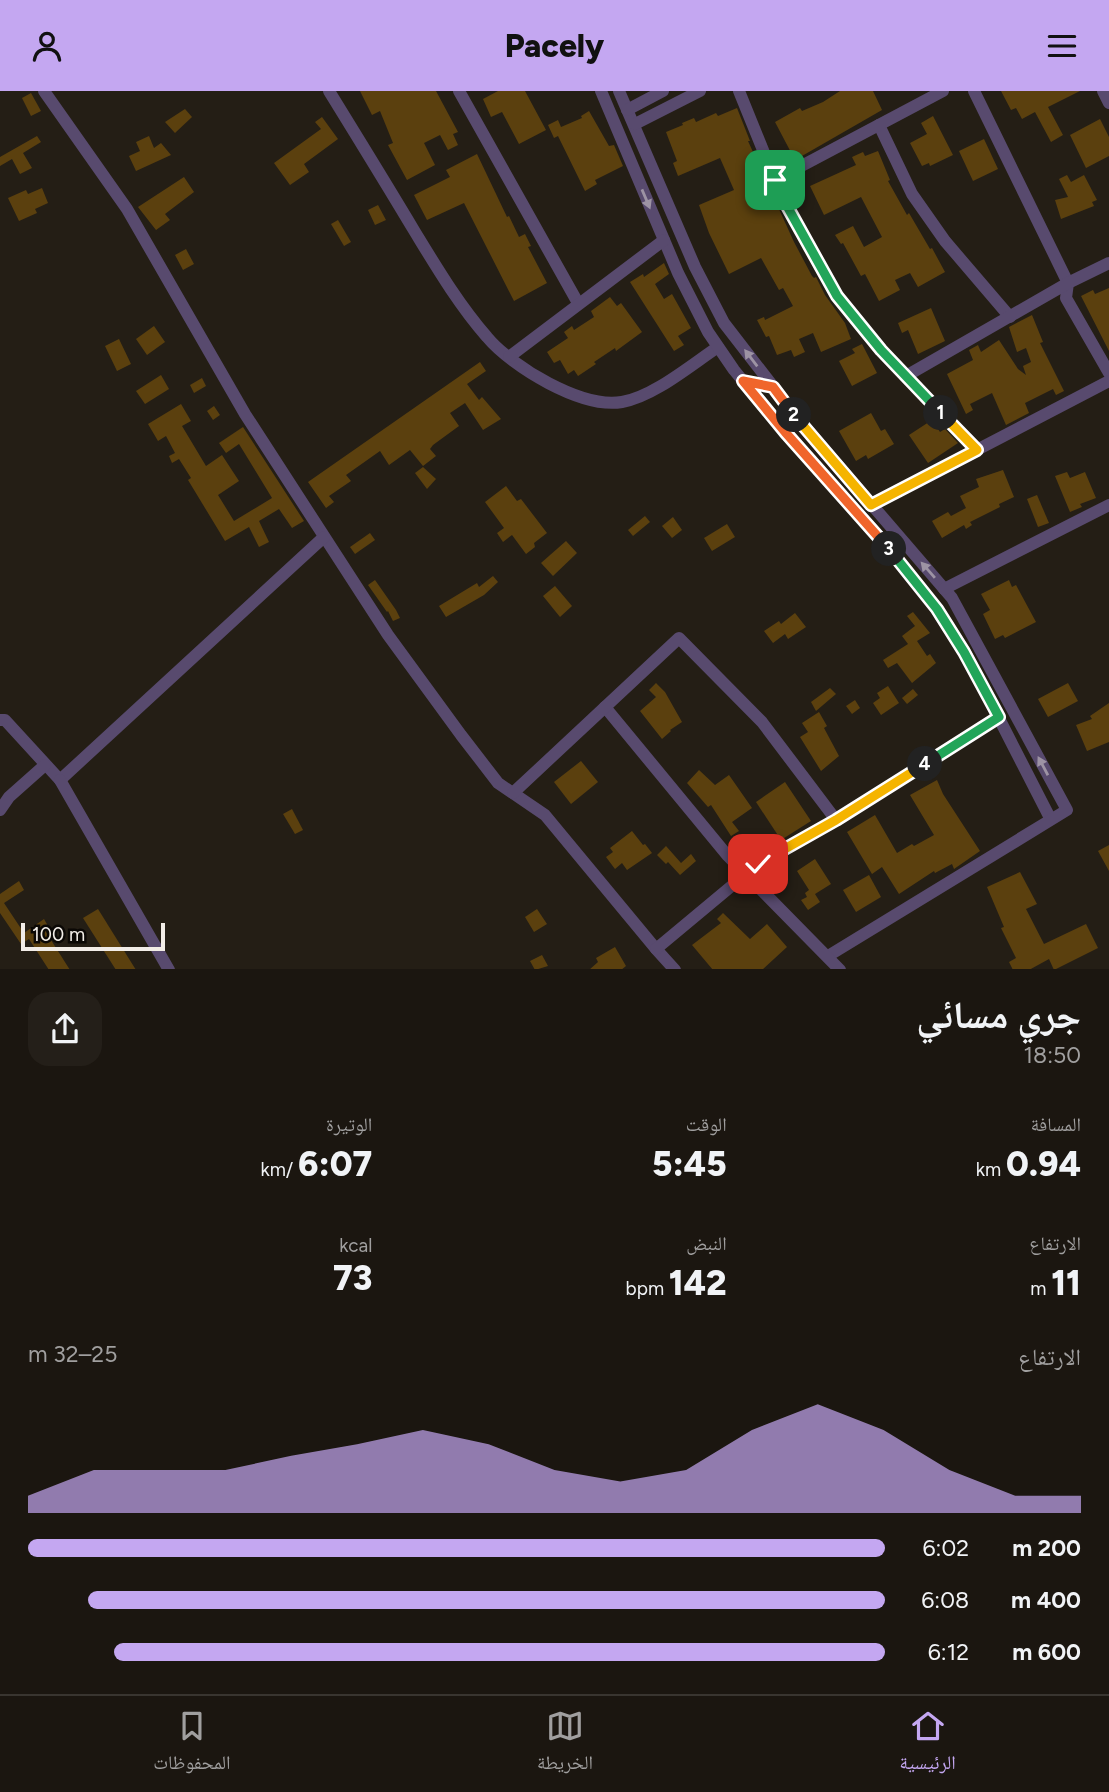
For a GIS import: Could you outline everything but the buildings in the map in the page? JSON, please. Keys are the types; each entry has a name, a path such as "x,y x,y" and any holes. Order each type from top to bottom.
{"street":[{"path":"44,91 127,209 245,414 388,635 498,783 545,815 675,969"},
{"path":"329,91 452,292 488,339 518,365 559,389 595,402 621,403 642,396 718,347"},
{"path":"460,91 578,303"},
{"path":"601,91 666,245 718,347 785,432 885,543 937,609 964,652 1050,818"},
{"path":"618,91 695,267 724,323 799,421 952,599 1067,810 828,956"},
{"path":"634,169 637,130 651,116 664,91"},
{"path":"627,110 664,91"},
{"path":"651,116 700,91"},
{"path":"739,91 782,197 837,296 881,350 977,450"},
{"path":"775,180 879,125 920,96 943,91"},
{"path":"974,91 1068,283 1066,298 1109,373"},
{"path":"1102,91 1109,103"},
{"path":"879,125 912,194 945,241 1010,317"},
{"path":"509,357 578,303 666,245 680,232"},
{"path":"906,376 1068,283 1109,263"},
{"path":"743,381 773,387"},
{"path":"871,505 1109,381"},
{"path":"944,589 1109,505"},
{"path":"60,780 324,537"},
{"path":"513,793 679,638 761,722 836,820"},
{"path":"604,707 727,855 840,969"},
{"path":"656,949 758,864 836,820 999,717"},
{"path":"0,720 5,720 60,780 169,969"},
{"path":"0,810 9,797 46,765"}],"route":[{"path":"758,864 836,820 999,717 937,609 885,543 743,381 773,387 871,505 977,450 881,350 837,296 775,180"}]}
